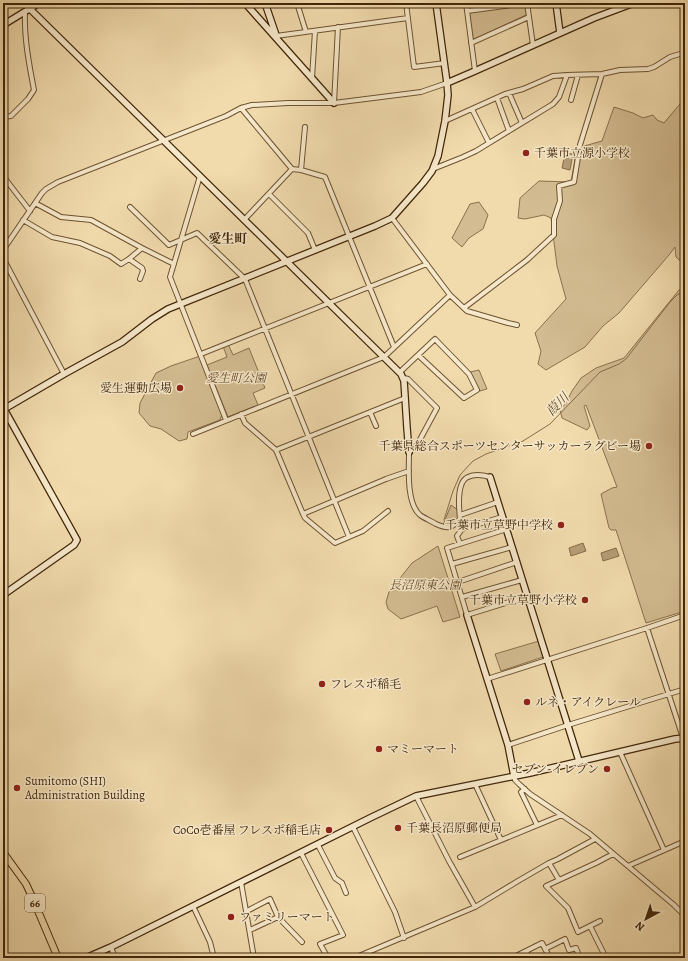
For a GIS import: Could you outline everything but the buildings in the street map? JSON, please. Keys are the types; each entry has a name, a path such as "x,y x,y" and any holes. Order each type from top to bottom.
{"main road":[{"name":"66","path":"3,852 26,884 58,958"}],"street":[{"path":"3,26 39,3"},
{"path":"245,3 334,103"},
{"path":"265,3 277,38"},
{"path":"297,3 306,32"},
{"path":"406,3 414,67 445,63"},
{"path":"3,596 74,545 77,540 3,408 122,342 168,309 392,218 423,183 433,168 438,156 445,121 448,95 436,3"},
{"path":"466,3 475,72"},
{"path":"467,11 527,3 532,45"},
{"path":"556,3 560,33"},
{"path":"3,250 42,192 46,189 58,182 164,141 242,108 252,105 288,103 334,103 421,92 475,72 594,18 634,3"},
{"path":"3,117 11,116 28,99 34,90 24,25 28,10"},
{"path":"28,10 400,372 404,378 409,452 409,485 413,504 420,515 449,528 455,525 460,519 458,505 461,486 465,479 468,476 490,476 580,761"},
{"path":"471,42 528,17"},
{"path":"277,38 338,27 408,18"},
{"path":"334,103 338,27"},
{"path":"312,78 315,31"},
{"path":"445,121 509,93 523,89 553,76 602,74 620,70 648,69 670,57 685,52"},
{"path":"464,308 514,270 554,235 554,219 560,201 559,186 574,182 580,146 602,74"},
{"path":"433,168 476,151 553,104 559,97 567,75"},
{"path":"571,100 578,75"},
{"path":"509,93 522,123"},
{"path":"497,98 511,130"},
{"path":"242,108 292,169 325,177 394,347"},
{"path":"472,109 489,144"},
{"path":"301,170 304,127"},
{"path":"244,220 292,169"},
{"path":"3,176 30,211"},
{"path":"200,176 170,277 226,420"},
{"path":"269,194 308,233 315,250"},
{"path":"35,203 62,217 91,220 174,264"},
{"path":"130,207 169,245 197,233 245,279 349,538"},
{"path":"392,218 450,295 467,311 517,325"},
{"path":"23,220 52,237 80,243 110,256 121,264 142,248"},
{"path":"3,258 64,374"},
{"path":"129,259 142,268 143,271 140,279"},
{"path":"201,354 427,264"},
{"path":"192,434 384,357 450,295"},
{"path":"400,372 418,355 435,340 469,374 477,390 464,398 418,355"},
{"path":"404,378 408,379 437,408 417,445 409,452"},
{"path":"276,450 405,398"},
{"path":"370,412 376,426"},
{"path":"241,414 245,423 276,450 305,518 334,543 363,531 388,511"},
{"path":"303,514 386,479 409,471"},
{"path":"460,515 498,502"},
{"path":"460,544 457,536 462,529 502,516"},
{"path":"507,529 447,548 508,745 515,780 525,789 590,834 685,916"},
{"path":"452,564 512,547"},
{"path":"458,582 517,562"},
{"path":"462,597 522,580"},
{"path":"468,615 528,596"},
{"path":"487,678 685,615"},
{"path":"82,958 111,947 416,796 684,738 668,695 647,628"},
{"path":"508,745 685,689"},
{"path":"620,752 664,850"},
{"path":"475,784 501,840"},
{"path":"525,789 521,792 537,825"},
{"path":"416,796 449,861 475,907"},
{"path":"460,857 562,815"},
{"path":"353,827 395,912 404,938"},
{"path":"354,958 475,907 549,863 595,839"},
{"path":"628,866 685,841"},
{"path":"318,845 335,878 342,883 346,893"},
{"path":"301,853 343,935 320,944 328,958"},
{"path":"600,922 578,932 568,908 546,886 613,854"},
{"path":"549,863 559,880"},
{"path":"242,882 254,958"},
{"path":"247,911 270,899 278,917 302,942"},
{"path":"193,906 210,942 214,958"},
{"path":"250,930 278,917"},
{"path":"590,926 606,958"},
{"path":"545,949 565,939 569,950 576,948 580,958"},
{"path":"512,958 542,942 550,958"},
{"path":"111,947 115,958"},
{"path":"526,951 529,958"}],"green space":[{"path":"524,5 526,6 526,15 472,40 469,13"},
{"path":"685,98 685,265 676,257 675,247 619,313 603,326 585,347 546,370 538,364 541,351 535,333 566,299 557,266 551,218 544,215 525,219 518,218 520,198 539,181 571,182 577,148 602,141 614,107 643,118 653,115 657,120 664,123"},
{"path":"479,202 488,215 483,229 469,238 462,247 452,238 470,204"},
{"path":"679,290 685,290 685,611 646,623 616,530 611,530 609,528 601,494 617,487 586,405 584,406 590,426 587,430 562,418 560,410 581,378 596,368 624,358"},
{"name":"愛生町公園","path":"228,344 233,355 249,348 265,388 253,393 258,405 228,417 207,365 227,357 223,346"},
{"name":"愛生運動広場","path":"200,356 222,414 220,420 188,432 187,439 179,441 161,429 150,426 139,413 140,403 156,373"},
{"path":"479,370 487,389 480,391 470,372"},
{"path":"451,505 458,510 457,521 450,525 443,525"},
{"name":"長沼原東公園","path":"438,546 460,617 443,622 437,606 401,619 388,609 386,602 389,592 412,563"},
{"path":"539,641 544,655 543,657 501,671 495,654"}],"shaded area":[{"path":"565,153 573,154 570,170 562,168"},
{"path":"583,543 586,551 571,556 569,548"},
{"path":"616,548 619,556 603,561 601,553"}],"waterway":[{"name":"葭川","path":"444,520 453,491 460,475 473,461 486,454 523,441 550,424 600,372 619,364 626,359 670,302 677,295 685,291"}],"place":[{"name":"千葉市立源小学校","path":"526,153"},
{"name":"愛生運動広場","path":"180,388"},
{"name":"千葉県総合スポーツセンターサッカーラグビー場","path":"649,446"},
{"name":"千葉市立草野中学校","path":"561,525"},
{"name":"千葉市立草野小学校","path":"585,600"},
{"name":"フレスポ稲毛","path":"322,684"},
{"name":"ルネ・アイクレール","path":"527,702"},
{"name":"マミーマート","path":"379,749"},
{"name":"セブン-イレブン","path":"607,769"},
{"name":"Sumitomo (SHI) Administration Building","path":"17,788"},
{"name":"千葉長沼原郵便局","path":"398,828"},
{"name":"CoCo壱番屋 フレスポ稲毛店","path":"329,830"},
{"name":"ファミリーマート","path":"231,917"}],"district":[{"name":"愛生町","path":"228,238"}]}
